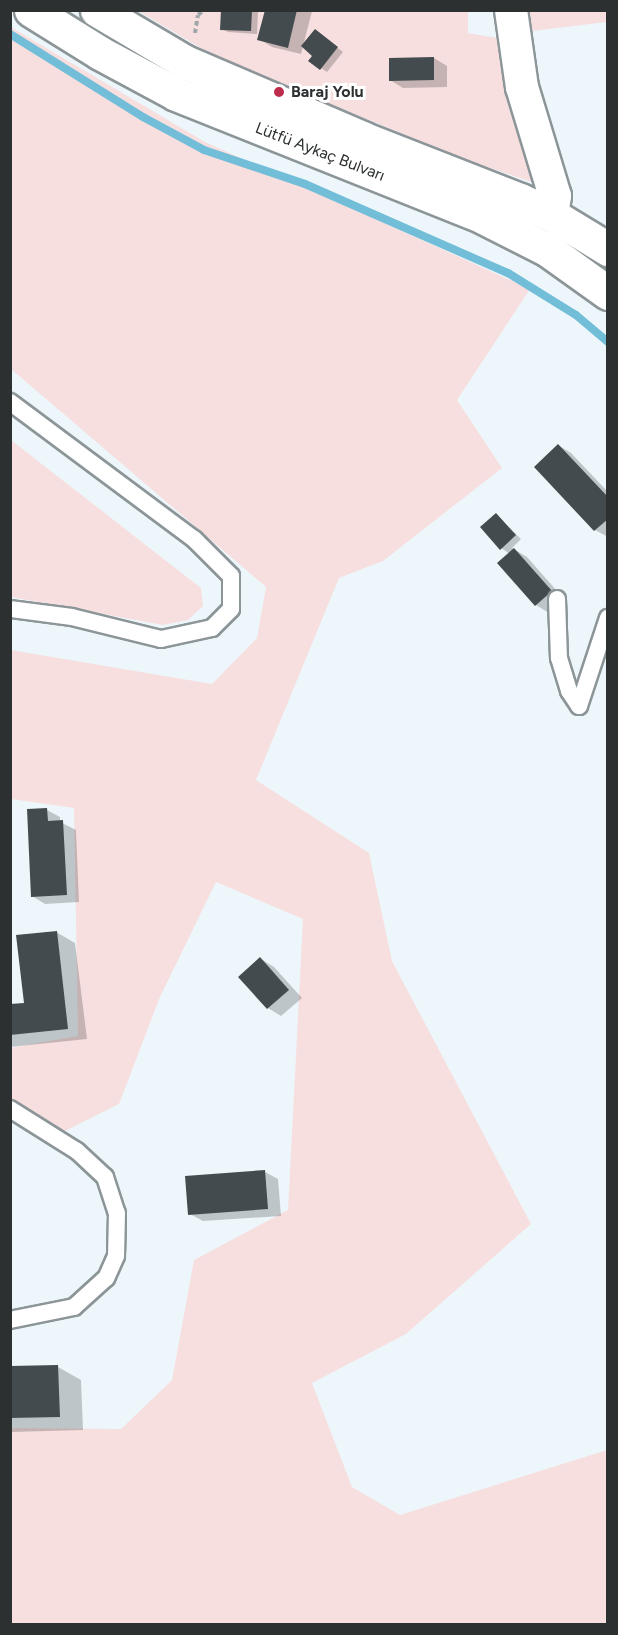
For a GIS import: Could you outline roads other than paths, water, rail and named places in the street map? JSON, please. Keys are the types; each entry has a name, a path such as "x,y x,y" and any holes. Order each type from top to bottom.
{"main road":[{"name":"Lütfü Aykaç Bulvarı","path":"31,10 100,53 176,94 483,217 548,250 608,293"},
{"name":"Lütfü Aykaç Bulvarı","path":"97,10 185,62 552,215 608,249"}],"street":[{"path":"511,10 522,87 555,196 552,215"}],"lane":[{"path":"10,402 194,539 231,576 231,609 212,628 161,639 72,617 10,609"},
{"path":"557,599 559,658 569,691 579,706 608,618"},
{"path":"10,1110 77,1151 105,1177 117,1213 117,1224 116,1256 106,1278 90,1293 74,1307 10,1320"}],"waterway":[{"path":"10,34 143,117 204,150 305,184 508,273 576,315 608,342"}],"place":[{"name":"Baraj Yolu","path":"279,92"}]}
